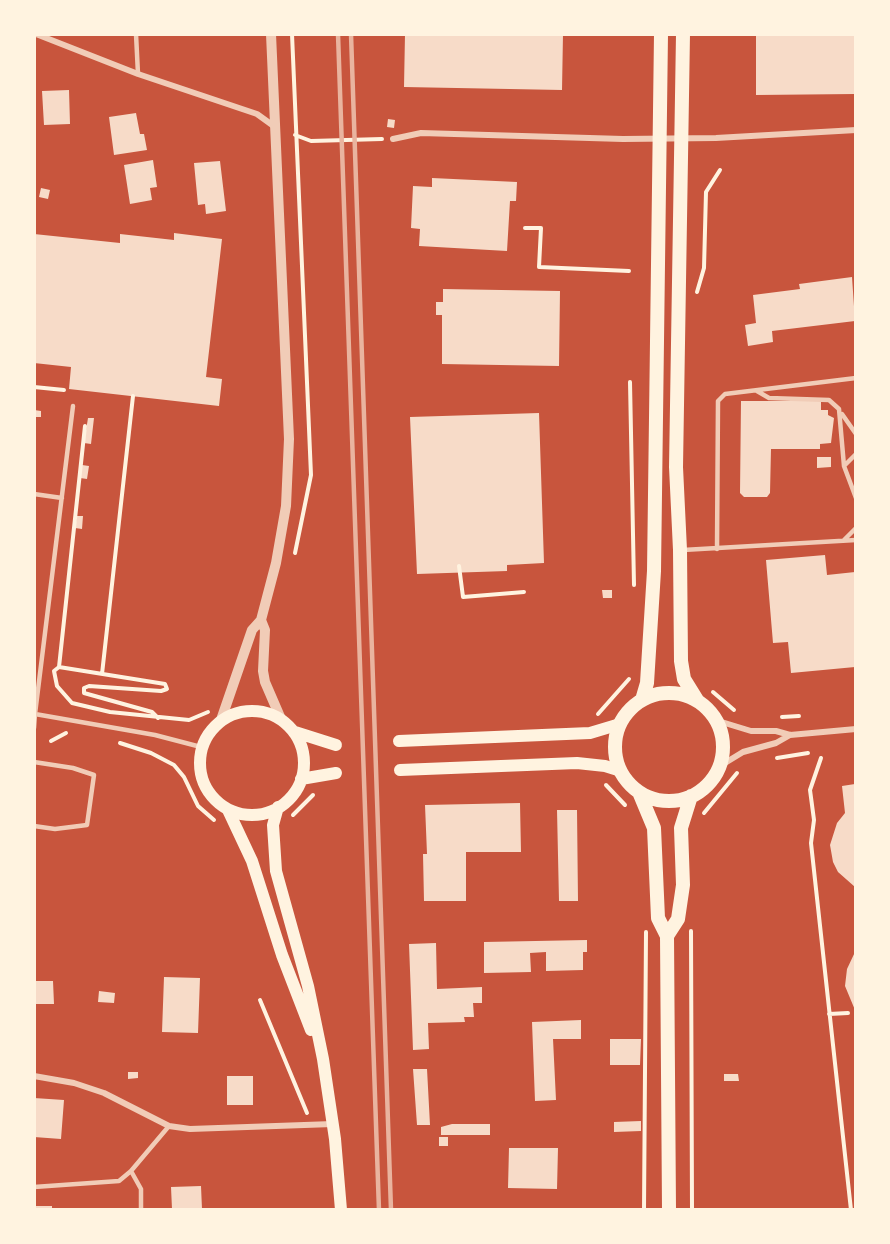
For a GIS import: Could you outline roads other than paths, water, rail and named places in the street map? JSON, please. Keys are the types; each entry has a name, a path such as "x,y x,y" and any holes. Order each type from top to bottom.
{"main road":[{"path":"642,700 647,683 654,571 661,34"},
{"path":"639,792 664,801 691,796 709,784 720,766 723,742 715,720 697,700 684,679 681,661 680,550 676,467 683,34"},
{"path":"669,1209 667,936 658,918 654,828 639,792 621,771 615,751 616,734 620,724 642,700 653,695 677,693 697,700"},
{"path":"228,810 255,814 278,807 292,795 301,779 303,747 295,732 281,719 253,711 231,715 221,720 206,737 201,747 199,765 204,784 216,801 228,810 252,861 282,955 322,1059"},
{"path":"399,741 590,732 620,724"},
{"path":"295,732 336,745"},
{"path":"400,770 577,763 605,766 621,771"},
{"path":"301,779 336,773"},
{"path":"667,936 678,919 683,885 681,828 691,796"},
{"path":"278,807 273,825 276,871 308,986 333,1124 341,1209"}],"street":[{"path":"36,34 138,74 257,114 275,127"},
{"path":"221,720 252,630 261,620 282,534 289,472 271,34"},
{"path":"393,139 421,133 599,139 683,138 855,130"},
{"path":"261,620 265,630 263,670 265,682 281,719"},
{"path":"715,720 742,729 776,731 790,735 855,729"},
{"path":"720,766 743,752 776,743 790,735"},
{"path":"34,1076 74,1083 104,1093 169,1126 222,1130 333,1124"}],"lane":[{"path":"136,34 138,74"},
{"path":"717,549 718,401 725,394 855,378"},
{"path":"757,391 769,398 829,400 839,409 855,434"},
{"path":"34,728 73,406"},
{"path":"839,409 844,466 855,498"},
{"path":"844,466 855,454"},
{"path":"34,494 62,498"},
{"path":"844,540 855,528"},
{"path":"680,550 855,540"},
{"path":"35,714 155,735 201,747"},
{"path":"34,762 73,768 94,775 87,825 55,829 34,826"},
{"path":"34,1187 120,1181 131,1172 169,1126"},
{"path":"131,1172 141,1189 141,1209"}],"railway":[{"path":"338,34 379,1210"},
{"path":"351,34 391,1210"}]}
